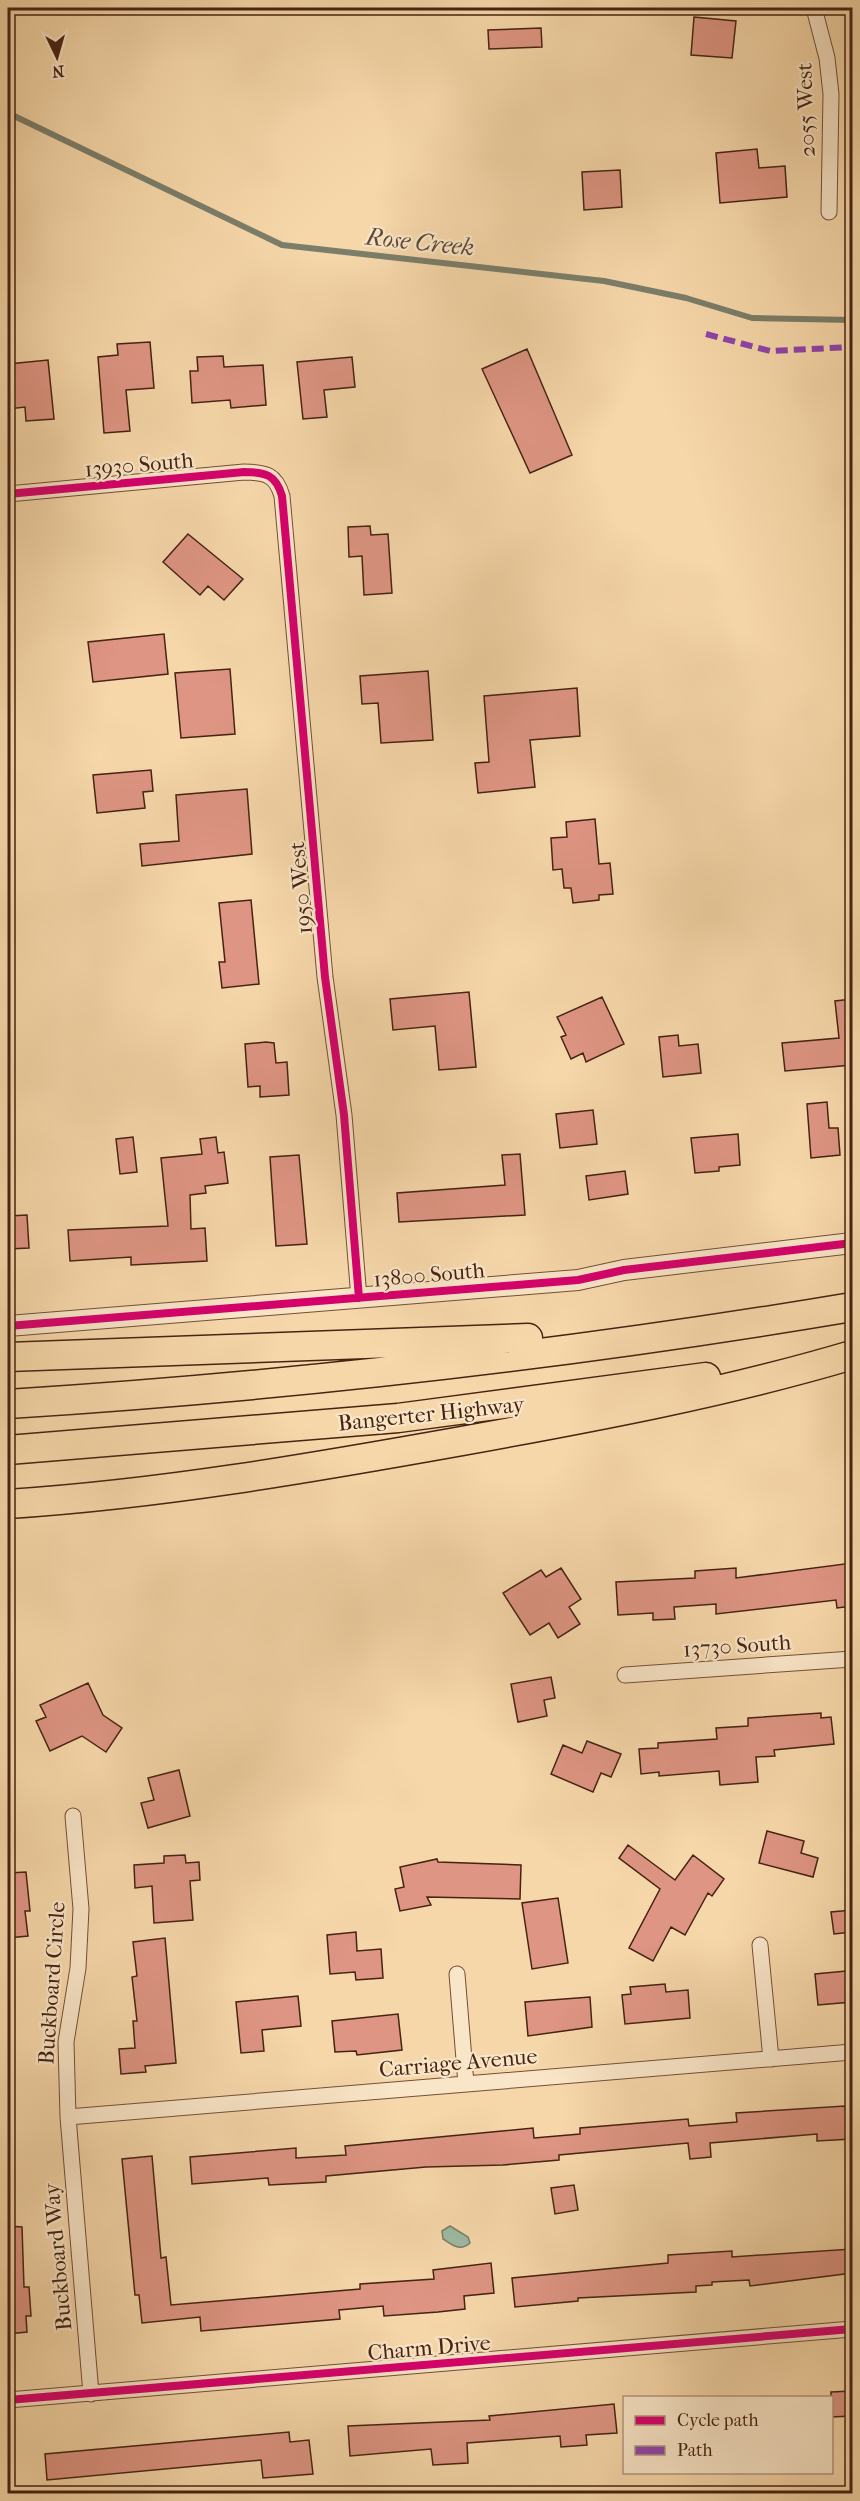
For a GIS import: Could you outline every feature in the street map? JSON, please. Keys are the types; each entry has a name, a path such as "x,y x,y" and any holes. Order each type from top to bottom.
{"highway":[{"name":"Bangerter Highway","path":"8,1404 348,1376 523,1356 764,1322 852,1307"},
{"path":"8,1357 572,1336 764,1322"},
{"name":"Bangerter Highway","path":"8,1450 398,1418 619,1390 852,1354"},
{"path":"8,1504 196,1486 357,1461 661,1405 852,1354"}],"street":[{"name":"2055 West","path":"814,8 827,58 831,94 829,212"},
{"name":"13930 South","path":"8,494 244,472 260,472 273,476"},
{"name":"1950 West","path":"273,476 279,482 282,496 325,977 344,1115 359,1298"},
{"name":"13800 South","path":"8,1326 578,1280 624,1270 852,1243"},
{"name":"13730 South","path":"625,1676 852,1659"},
{"name":"Buckboard Circle","path":"68,2117 66,2042 78,1968 81,1909 73,1816"},
{"path":"760,1946 771,2059"},
{"path":"457,1974 466,2084"},
{"name":"Carriage Avenue","path":"68,2117 852,2052"},
{"name":"Buckboard Way","path":"68,2117 91,2394"},
{"name":"Charm Drive","path":"8,2400 852,2329"}],"shaded area":[{"path":"450,2226 468,2237 470,2243 460,2247 443,2239 442,2231"}],"building":[{"path":"694,17 736,21 732,58 691,55"},
{"path":"541,28 542,47 489,49 488,30"},
{"path":"757,149 759,168 785,166 787,197 720,203 716,153"},
{"path":"620,170 622,207 584,210 582,172"},
{"path":"150,342 154,388 126,390 130,431 104,433 98,357 118,355 117,344"},
{"path":"527,349 572,455 530,473 482,369"},
{"path":"223,356 224,367 263,365 266,405 231,408 230,400 192,403 190,371 198,371 197,357"},
{"path":"352,357 355,387 324,390 327,417 303,419 297,362"},
{"path":"48,360 54,419 26,421 25,407 8,409 8,364"},
{"path":"370,526 371,535 388,534 392,593 364,595 362,556 349,557 348,527"},
{"path":"188,534 243,579 224,600 208,586 200,595 163,562"},
{"path":"164,634 168,674 93,682 88,642"},
{"path":"230,669 235,734 181,738 175,673"},
{"path":"428,671 433,740 381,743 378,703 362,704 360,676"},
{"path":"577,688 580,736 530,740 535,787 478,793 475,763 489,762 484,696"},
{"path":"151,770 153,791 143,792 145,808 97,813 93,775"},
{"path":"247,789 252,854 142,866 140,844 179,841 176,795"},
{"path":"595,819 599,864 610,863 613,894 599,895 599,900 573,903 571,888 564,888 562,869 553,870 551,838 567,837 566,822"},
{"path":"251,900 259,984 222,988 219,962 225,962 219,903"},
{"path":"469,992 476,1067 439,1070 435,1026 393,1030 390,999"},
{"path":"602,997 624,1044 586,1062 583,1053 571,1059 561,1037 566,1035 557,1017"},
{"path":"852,999 852,1065 785,1071 782,1043 839,1038 835,1001"},
{"path":"678,1035 679,1046 698,1044 701,1073 663,1077 659,1037"},
{"path":"274,1043 276,1063 287,1062 289,1095 260,1097 260,1086 248,1087 245,1044"},
{"path":"827,1102 829,1128 838,1128 840,1155 811,1158 807,1104"},
{"path":"593,1110 597,1144 560,1148 556,1114"},
{"path":"738,1134 740,1165 719,1167 719,1171 695,1173 691,1138"},
{"path":"133,1137 137,1172 120,1174 116,1139"},
{"path":"216,1137 218,1153 224,1152 228,1183 205,1186 206,1193 190,1195 191,1229 205,1228 207,1261 131,1265 131,1257 70,1261 68,1230 168,1226 161,1158 202,1154 200,1139"},
{"path":"520,1154 525,1215 399,1222 397,1193 505,1185 502,1155"},
{"path":"299,1155 307,1244 276,1246 270,1157"},
{"path":"625,1171 628,1194 589,1200 586,1176"},
{"path":"27,1215 29,1248 8,1249 8,1216"},
{"path":"852,1563 852,1606 837,1608 836,1600 716,1614 716,1604 674,1607 675,1619 653,1620 653,1613 618,1615 616,1582 695,1578 695,1571 736,1568 736,1578"},
{"path":"561,1568 581,1599 569,1607 580,1624 558,1638 549,1623 530,1635 503,1593 541,1570 546,1577"},
{"path":"551,1677 555,1698 544,1700 547,1716 518,1722 511,1684"},
{"path":"88,1683 103,1715 122,1728 106,1752 82,1736 50,1751 36,1721 46,1717 40,1705"},
{"path":"821,1713 821,1718 831,1717 834,1744 774,1750 775,1756 756,1757 758,1782 720,1785 719,1771 659,1776 659,1772 641,1774 639,1749 658,1748 658,1743 717,1739 716,1728 748,1726 748,1718"},
{"path":"587,1741 621,1754 611,1777 601,1773 593,1792 551,1774 563,1745 582,1753"},
{"path":"179,1770 190,1816 148,1828 141,1803 154,1800 148,1778"},
{"path":"767,1831 804,1841 801,1853 818,1858 813,1877 759,1863"},
{"path":"628,1845 675,1880 693,1855 724,1879 712,1896 708,1893 685,1935 671,1927 653,1961 629,1948 660,1889 619,1858"},
{"path":"185,1855 186,1863 199,1862 200,1880 190,1881 193,1920 154,1923 152,1886 135,1888 134,1865 164,1863 164,1856"},
{"path":"437,1859 438,1862 521,1865 520,1899 427,1897 431,1905 400,1911 395,1889 404,1887 400,1867"},
{"path":"26,1872 30,1911 25,1911 28,1936 8,1938 8,1873"},
{"path":"558,1898 568,1963 532,1969 522,1903"},
{"path":"852,1910 852,1932 834,1934 831,1912"},
{"path":"356,1932 357,1951 381,1949 383,1978 356,1980 355,1972 330,1974 327,1935"},
{"path":"165,1938 176,2063 145,2066 146,2072 121,2074 119,2049 135,2048 133,2021 137,2021 132,1977 137,1976 133,1942"},
{"path":"846,1971 846,1976 852,1975 852,2002 818,2005 815,1974"},
{"path":"665,1984 666,1992 688,1990 690,2018 625,2024 622,1995 631,1994 630,1987"},
{"path":"298,1996 301,2026 262,2030 264,2051 241,2053 236,2002"},
{"path":"590,1997 592,2027 528,2036 525,2002"},
{"path":"398,2014 402,2050 357,2055 356,2051 335,2052 332,2021"},
{"path":"845,2106 846,2113 852,2112 852,2139 817,2141 817,2134 710,2143 711,2157 690,2159 688,2143 559,2155 559,2160 503,2165 426,2167 326,2176 326,2182 269,2185 268,2178 192,2184 190,2157 296,2148 296,2158 346,2155 345,2146 533,2128 534,2138 580,2134 580,2128 688,2119 689,2126 737,2122 736,2113"},
{"path":"152,2156 161,2258 166,2257 171,2305 360,2289 360,2284 434,2279 433,2270 491,2263 494,2293 464,2296 465,2309 438,2312 384,2316 383,2306 339,2310 340,2319 201,2331 200,2317 142,2323 139,2295 135,2295 122,2159"},
{"path":"574,2185 578,2210 555,2214 551,2188"},
{"path":"8,2226 22,2227 24,2287 29,2287 31,2316 26,2316 27,2332 8,2334"},
{"path":"852,2249 852,2273 750,2286 749,2280 712,2282 712,2285 696,2286 696,2292 578,2298 578,2301 515,2307 512,2278 668,2263 668,2255 732,2251 732,2257"},
{"path":"852,2391 852,2416 833,2417 831,2392"},
{"path":"614,2404 617,2433 586,2435 587,2445 561,2447 560,2436 467,2443 468,2463 433,2465 431,2449 350,2456 348,2426 490,2420 489,2416"},
{"path":"289,2432 290,2442 309,2440 313,2474 263,2478 261,2460 47,2480 45,2454"}],"waterway":[{"name":"Rose Creek","path":"8,113 282,245 604,281 686,298 752,318 852,320"}],"marked path":[{"path":"706,334 770,351 852,347"}],"cycle path":[{"path":"8,494 244,472 269,476 280,489 325,977 344,1115 359,1298"},
{"path":"8,1326 578,1280 624,1270 852,1243"},
{"path":"8,2400 852,2329"}]}
